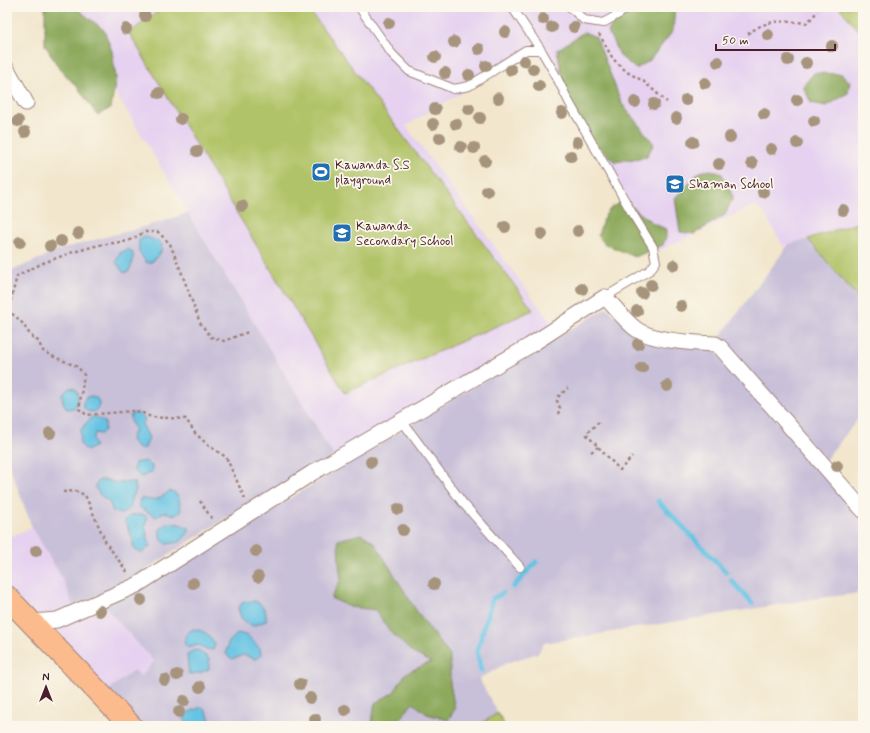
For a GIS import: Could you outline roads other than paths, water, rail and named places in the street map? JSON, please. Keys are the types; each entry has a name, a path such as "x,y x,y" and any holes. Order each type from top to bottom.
{"main road":[{"path":"7,597 131,726"}],"street":[{"path":"7,69 26,103"},
{"path":"32,622 57,620 136,585 312,473 529,346 605,297 636,329 647,334 670,340 715,344 720,348 863,510"}],"lane":[{"path":"359,7 392,54 409,71 454,89 469,86 526,50 541,50"},
{"path":"512,7 541,50 632,213 653,247 656,262 650,270 605,297"},
{"path":"570,7 584,20 603,23 620,14 628,7"},
{"path":"402,421 462,502 520,567"}],"water":[{"path":"145,237 159,241 162,245 161,252 152,262 147,263 139,252 139,240"},
{"path":"129,249 133,253 133,261 129,271 124,273 116,262 120,253"},
{"path":"69,387 75,388 78,400 75,408 67,409 63,402 62,394"},
{"path":"88,396 94,396 99,401 97,410 94,412 88,412 83,407 83,401"},
{"path":"134,413 139,414 145,419 142,424 149,438 145,448 138,449 131,440 135,428 131,423 130,416"},
{"path":"94,416 105,422 105,430 101,434 95,433 93,439 95,446 87,451 80,444 81,430"},
{"path":"145,461 152,466 152,472 141,477 133,470 135,463"},
{"path":"99,480 117,483 134,482 136,490 131,499 130,508 122,514 113,512 110,503 100,495 95,487"},
{"path":"170,491 174,492 179,498 181,512 175,515 164,512 156,517 138,505 141,498 153,500"},
{"path":"131,515 145,515 147,518 145,527 150,546 142,553 133,549 133,540 125,520"},
{"path":"167,523 179,524 189,528 189,532 180,542 166,544 160,538 160,529"},
{"path":"255,601 264,609 266,621 253,626 242,620 238,608 243,602"},
{"path":"193,629 204,632 212,639 215,646 213,650 206,649 198,645 188,648 184,643 186,634"},
{"path":"238,633 248,636 260,648 261,656 255,659 244,655 232,659 226,654 228,643"},
{"path":"198,650 209,659 209,669 200,673 189,674 187,655 192,651"},
{"path":"202,707 206,711 211,726 190,726 184,719 187,713"}],"waterway":[{"path":"658,501 726,572"},
{"path":"513,587 536,562"},
{"path":"731,580 752,603"},
{"path":"481,670 477,652 492,599 503,593"}],"place":[{"name":"Kawanda S.S playground","path":"321,172"},
{"name":"Shaman School","path":"675,184"},
{"name":"Kawanda Secondary School","path":"342,233"}]}
